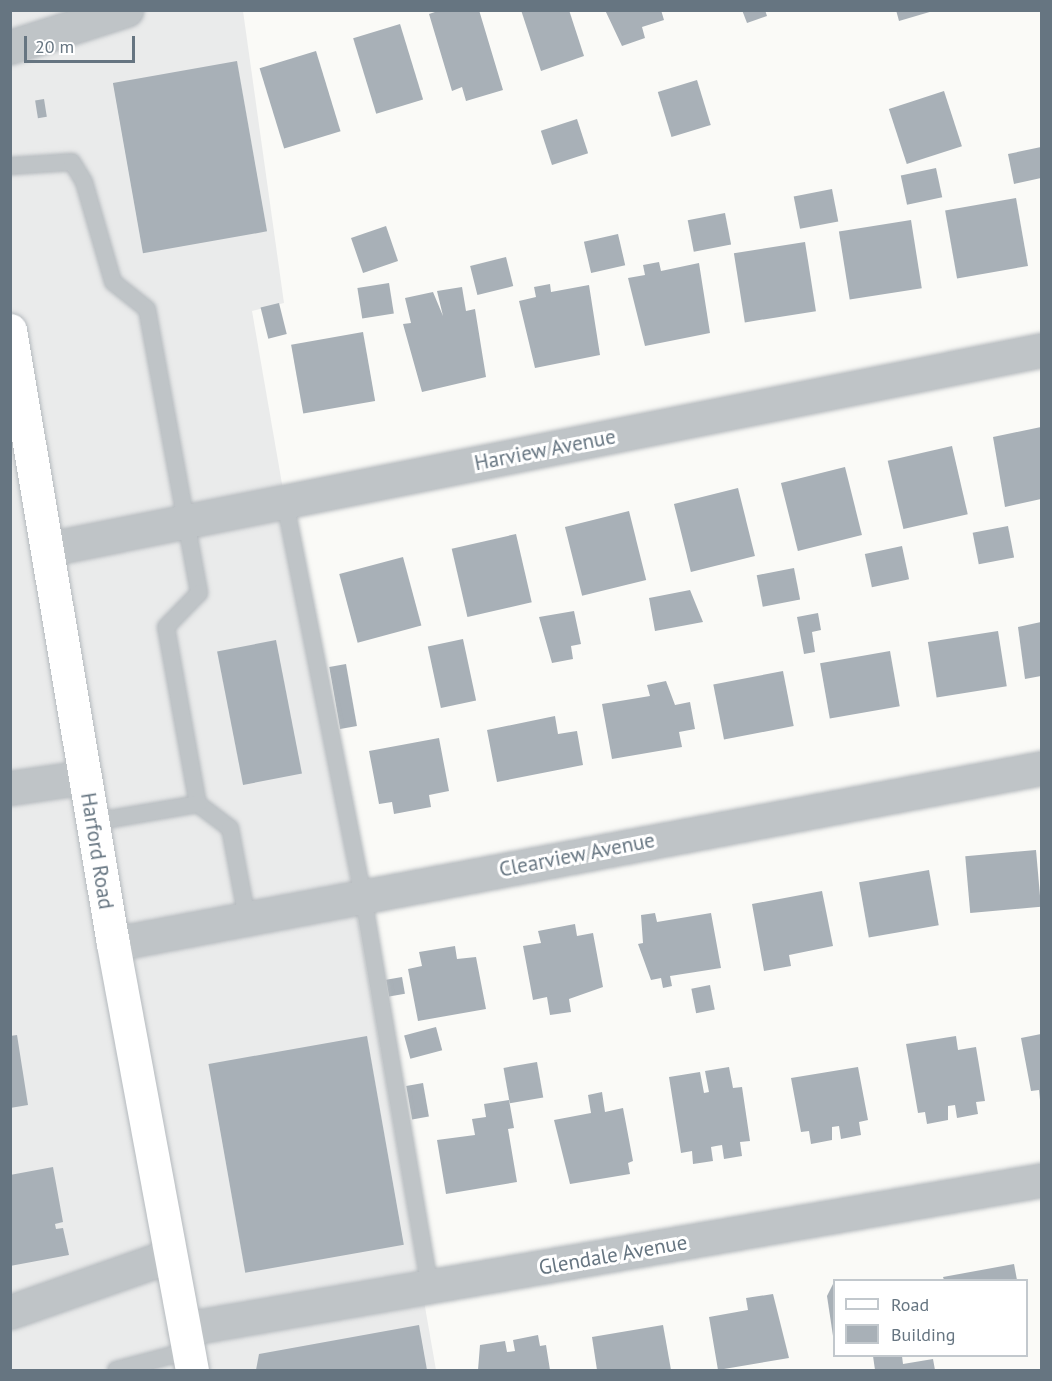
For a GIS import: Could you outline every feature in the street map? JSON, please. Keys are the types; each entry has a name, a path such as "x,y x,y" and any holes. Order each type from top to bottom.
{"main road":[{"name":"Harford Road","path":"10,330 113,944 188,1350"}],"street":[{"path":"10,47 126,10"},
{"name":"Harview Avenue","path":"48,549 1041,351"},
{"name":"Clearview Avenue","path":"113,944 1041,768"},
{"path":"10,788 85,777"},
{"name":"Glendale Avenue","path":"188,1350 430,1287 1041,1180"},
{"path":"10,1311 169,1256"}],"lane":[{"path":"10,166 72,162 113,282 147,309 188,522 199,593 166,627 198,804 230,828 247,918"},
{"path":"285,502 363,896 430,1287"},
{"path":"93,822 198,804"},
{"path":"116,1371 188,1350"}],"shaded area":[{"path":"10,11 243,11 284,303 252,311 436,1370 11,1370"}],"building":[{"path":"441,10 479,10 503,90 466,101 462,87 452,91 429,14"},
{"path":"521,10 569,10 584,56 541,71"},
{"path":"605,10 661,10 664,20 642,27 645,38 622,46"},
{"path":"742,10 765,10 767,16 747,23"},
{"path":"896,10 933,10 933,11 899,21"},
{"path":"400,24 423,100 376,114 353,38"},
{"path":"316,51 341,131 284,149 260,68"},
{"path":"237,61 267,231 143,253 113,83"},
{"path":"697,80 711,125 672,137 658,92"},
{"path":"944,91 962,146 907,164 889,109"},
{"path":"44,99 47,117 38,118 35,100"},
{"path":"577,119 588,153 552,165 541,131"},
{"path":"1041,147 1041,178 1014,184 1008,154"},
{"path":"936,168 942,197 907,205 901,175"},
{"path":"832,189 838,221 800,229 794,196"},
{"path":"1016,198 1028,266 957,278 945,211"},
{"path":"725,213 731,244 694,252 688,220"},
{"path":"911,220 922,288 850,300 839,231"},
{"path":"386,226 398,261 363,273 351,238"},
{"path":"618,234 625,265 591,273 584,242"},
{"path":"805,242 816,311 745,322 734,253"},
{"path":"506,257 513,286 477,295 470,266"},
{"path":"659,262 661,271 699,263 710,333 645,346 628,278 645,275 643,265"},
{"path":"389,283 394,314 362,319 357,288"},
{"path":"550,284 551,292 589,285 600,355 535,368 519,301 536,297 534,287"},
{"path":"462,287 466,311 475,309 486,377 422,392 403,324 411,323 405,298 433,292 443,316 437,291"},
{"path":"279,303 287,334 268,339 261,308"},
{"path":"363,332 375,401 303,414 291,345"},
{"path":"1041,427 1041,499 1005,507 993,437"},
{"path":"952,446 968,514 903,529 888,461"},
{"path":"845,467 862,535 798,551 781,483"},
{"path":"738,488 755,556 691,572 674,504"},
{"path":"629,511 646,580 582,596 565,527"},
{"path":"1008,526 1014,557 979,564 973,533"},
{"path":"516,534 532,602 467,617 452,549"},
{"path":"902,546 909,579 872,587 865,554"},
{"path":"403,557 421,626 358,643 339,574"},
{"path":"794,568 800,599 763,607 757,575"},
{"path":"690,590 703,622 655,631 649,598"},
{"path":"574,611 581,644 571,646 573,659 552,663 539,617"},
{"path":"818,613 821,630 812,632 815,652 804,654 797,617"},
{"path":"1041,622 1041,676 1025,679 1018,627"},
{"path":"998,631 1007,686 937,697 928,642"},
{"path":"463,639 476,701 441,708 428,646"},
{"path":"276,640 302,774 243,785 217,651"},
{"path":"890,651 900,706 830,718 820,663"},
{"path":"346,664 357,726 340,729 329,667"},
{"path":"783,671 794,726 724,740 713,685"},
{"path":"666,681 675,705 690,702 695,729 679,732 682,747 612,759 602,704 650,696 647,685"},
{"path":"555,716 558,734 577,731 583,765 497,782 487,730"},
{"path":"439,738 449,791 429,795 431,807 394,814 392,802 379,804 369,751"},
{"path":"1036,850 1041,907 970,913 965,856"},
{"path":"929,870 939,925 869,937 859,882"},
{"path":"822,891 833,946 789,955 791,966 764,971 752,904"},
{"path":"655,913 657,922 711,913 721,968 670,976 672,986 663,988 661,978 651,980 638,944 643,943 641,915"},
{"path":"575,924 577,936 593,933 603,987 569,999 571,1012 550,1015 547,997 533,1000 523,946 541,943 538,931"},
{"path":"455,946 457,959 476,957 486,1009 418,1021 408,969 422,966 419,952"},
{"path":"402,977 405,994 389,997 386,980"},
{"path":"710,985 715,1010 696,1013 691,989"},
{"path":"436,1027 442,1050 410,1059 404,1036"},
{"path":"1041,1034 1040,1100 1039,1090 1031,1091 1021,1038"},
{"path":"17,1035 28,1105 10,1108 10,1036"},
{"path":"367,1036 404,1245 245,1273 208,1064"},
{"path":"956,1036 958,1050 976,1047 985,1101 976,1102 978,1114 957,1118 955,1105 948,1106 948,1120 927,1124 925,1112 918,1113 906,1044"},
{"path":"537,1062 543,1097 510,1103 504,1068"},
{"path":"729,1067 733,1088 742,1087 750,1141 740,1142 742,1156 724,1159 722,1145 711,1147 713,1161 693,1164 692,1151 681,1153 669,1077 700,1072 704,1093 709,1092 705,1071"},
{"path":"858,1067 868,1120 859,1122 861,1135 841,1139 839,1126 832,1127 832,1140 811,1144 809,1131 801,1132 791,1078"},
{"path":"423,1083 429,1116 412,1119 406,1086"},
{"path":"602,1092 605,1112 623,1108 633,1161 628,1163 630,1174 570,1184 554,1120 591,1113 588,1095"},
{"path":"509,1100 514,1128 508,1129 517,1182 446,1194 437,1140 475,1135 472,1119 486,1117 484,1104"},
{"path":"53,1167 63,1222 55,1224 56,1229 63,1228 69,1255 10,1266 10,1175"},
{"path":"1014,1264 1017,1279 944,1279 943,1277"},
{"path":"833,1284 833,1336 827,1296"},
{"path":"773,1294 789,1358 718,1370 709,1317 748,1310 746,1298"},
{"path":"419,1325 427,1370 256,1370 259,1354"},
{"path":"663,1325 671,1370 597,1370 592,1337"},
{"path":"538,1335 540,1346 546,1345 550,1370 478,1370 480,1345 505,1341 507,1352 515,1351 513,1340"},
{"path":"873,1357 902,1357 903,1364 933,1359 935,1370 875,1370"}]}
